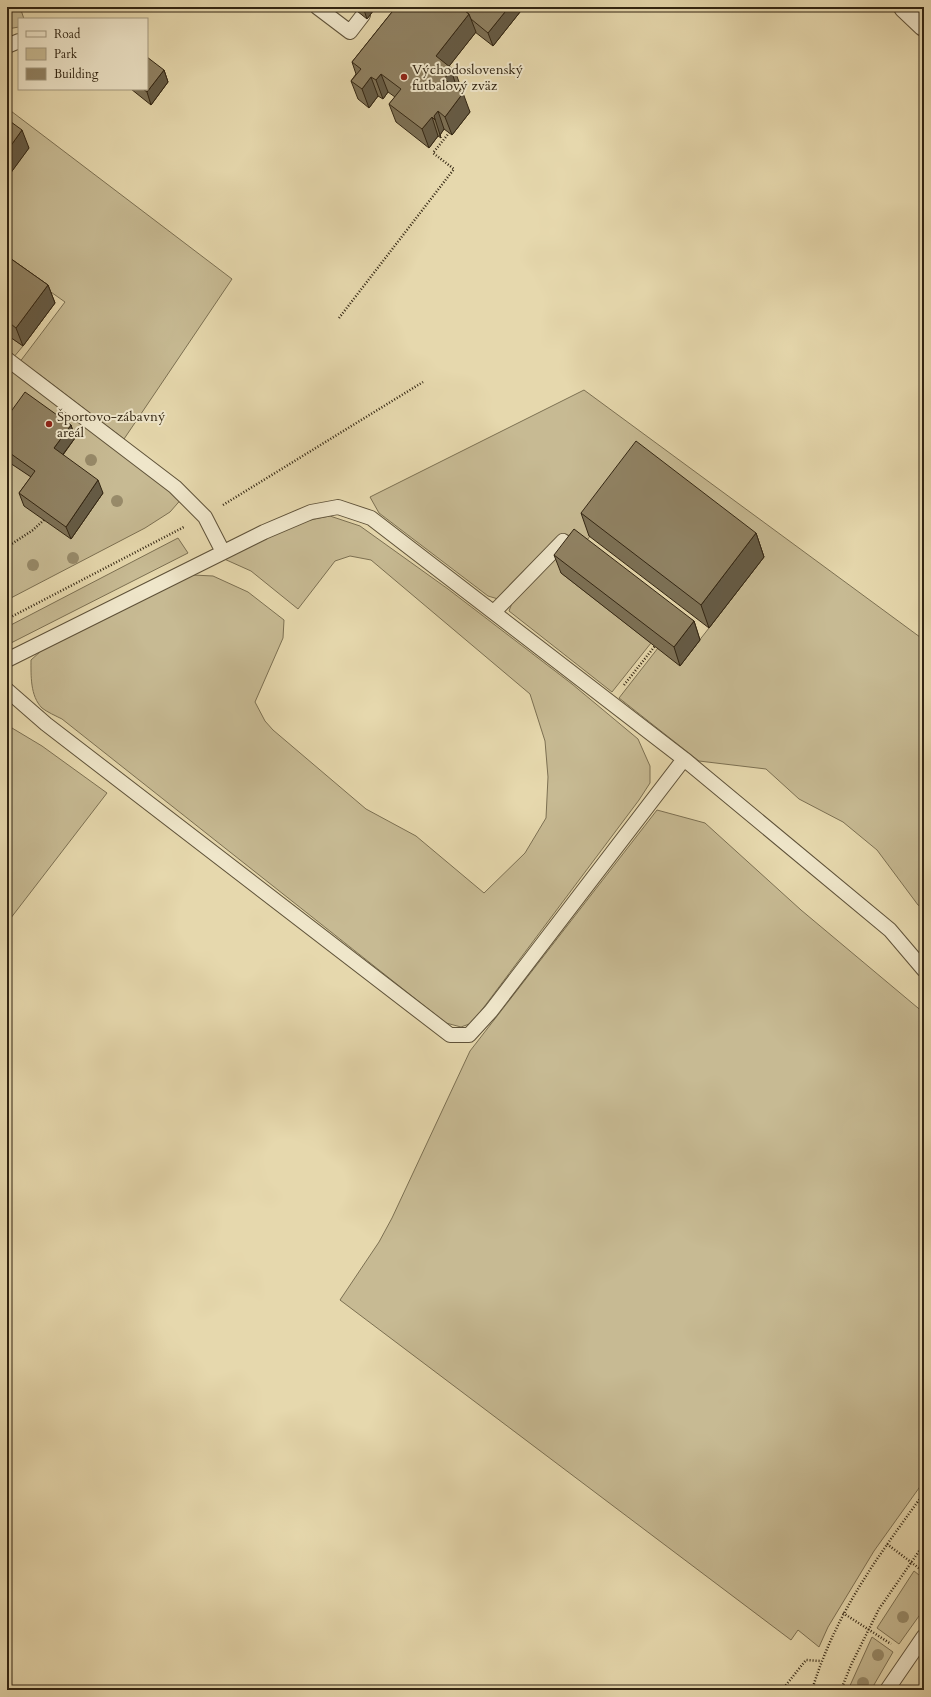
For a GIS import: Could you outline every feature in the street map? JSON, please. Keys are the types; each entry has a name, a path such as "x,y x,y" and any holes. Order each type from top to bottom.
{"street":[{"path":"904,7 924,25"}],"lane":[{"path":"317,7 350,32 363,15"},
{"path":"7,46 18,41"},
{"path":"7,359 175,487 205,516 223,552"},
{"path":"7,660 264,532 311,512 338,507 371,518 684,759 890,930 924,970"},
{"path":"494,612 563,540 574,549"},
{"path":"7,690 46,724 450,1035 469,1035 491,1011 684,759"},
{"path":"887,1690 924,1636"}],"path":[{"path":"339,318 454,169 433,153 449,133"},
{"path":"7,547 33,530 44,520"},
{"path":"631,676 655,646"},
{"path":"812,1690 821,1661 843,1613 886,1544 924,1493"},
{"path":"886,1544 924,1572"},
{"path":"842,1690 880,1609 924,1544"},
{"path":"843,1613 909,1658"},
{"path":"782,1690 806,1660 821,1661"}],"green space":[{"path":"7,7 20,7 24,18 18,18 18,27 7,29"},
{"path":"7,108 232,279 124,439 39,374 19,363 65,302 7,261 7,178 29,148 7,132"},
{"path":"7,335 23,346 13,358 7,353"},
{"name":"Športovo-zábavný areál","path":"7,361 184,496 170,512 145,528 7,600"},
{"path":"584,390 924,640 924,909 918,905 877,850 843,822 799,799 766,769 699,761 619,698 658,648 680,665 709,628 644,465 581,548 562,535 498,599 488,596 379,513 370,497"},
{"path":"330,516 360,526 448,589 572,684 638,739 650,766 650,783 639,800 472,1023 461,1027 446,1023 62,719 42,708 35,698 33,691 31,679 31,660 41,651 193,575 213,576 248,592 284,620 283,638 255,702 265,721 273,730 366,809 416,836 484,893 525,853 546,818 548,777 545,741 530,694 371,560 350,556 335,561 298,609 251,571 222,558 296,523"},
{"path":"178,538 188,553 7,645 7,627"},
{"path":"561,552 561,573 651,643 612,692 509,611 512,603"},
{"path":"7,725 42,746 107,793 7,923"},
{"path":"657,810 705,823 801,910 924,1013 924,1481 874,1551 828,1627 819,1647 798,1630 791,1640 340,1300 379,1242 392,1218 470,1051"},
{"path":"914,1571 924,1579 924,1609 899,1644 877,1628"},
{"path":"872,1637 893,1652 871,1690 848,1690"}],"building":[{"name":"Východoslovenský futbalový zväz","path":"396,7 460,7 469,14 436,56 455,71 451,70 444,79 463,93 445,117 438,111 434,116 435,120 432,117 422,129 389,104 401,89 381,74 376,80 371,77 362,89 351,81 361,69 352,62"},
{"path":"460,7 509,7 488,33 471,19 469,14"},
{"path":"148,58 164,70 147,92 144,90 148,90"},
{"path":"7,119 22,130 7,151"},
{"path":"7,256 48,285 16,328 7,321"},
{"path":"25,392 71,425 54,448 98,480 66,527 19,493 35,471 7,451 7,417"},
{"path":"636,441 756,533 701,605 581,513"},
{"path":"574,529 694,621 674,647 554,555"}],"place":[{"name":"Východoslovenský futbalový zväz","path":"404,77"},
{"name":"Športovo-zábavný areál","path":"49,424"}]}
